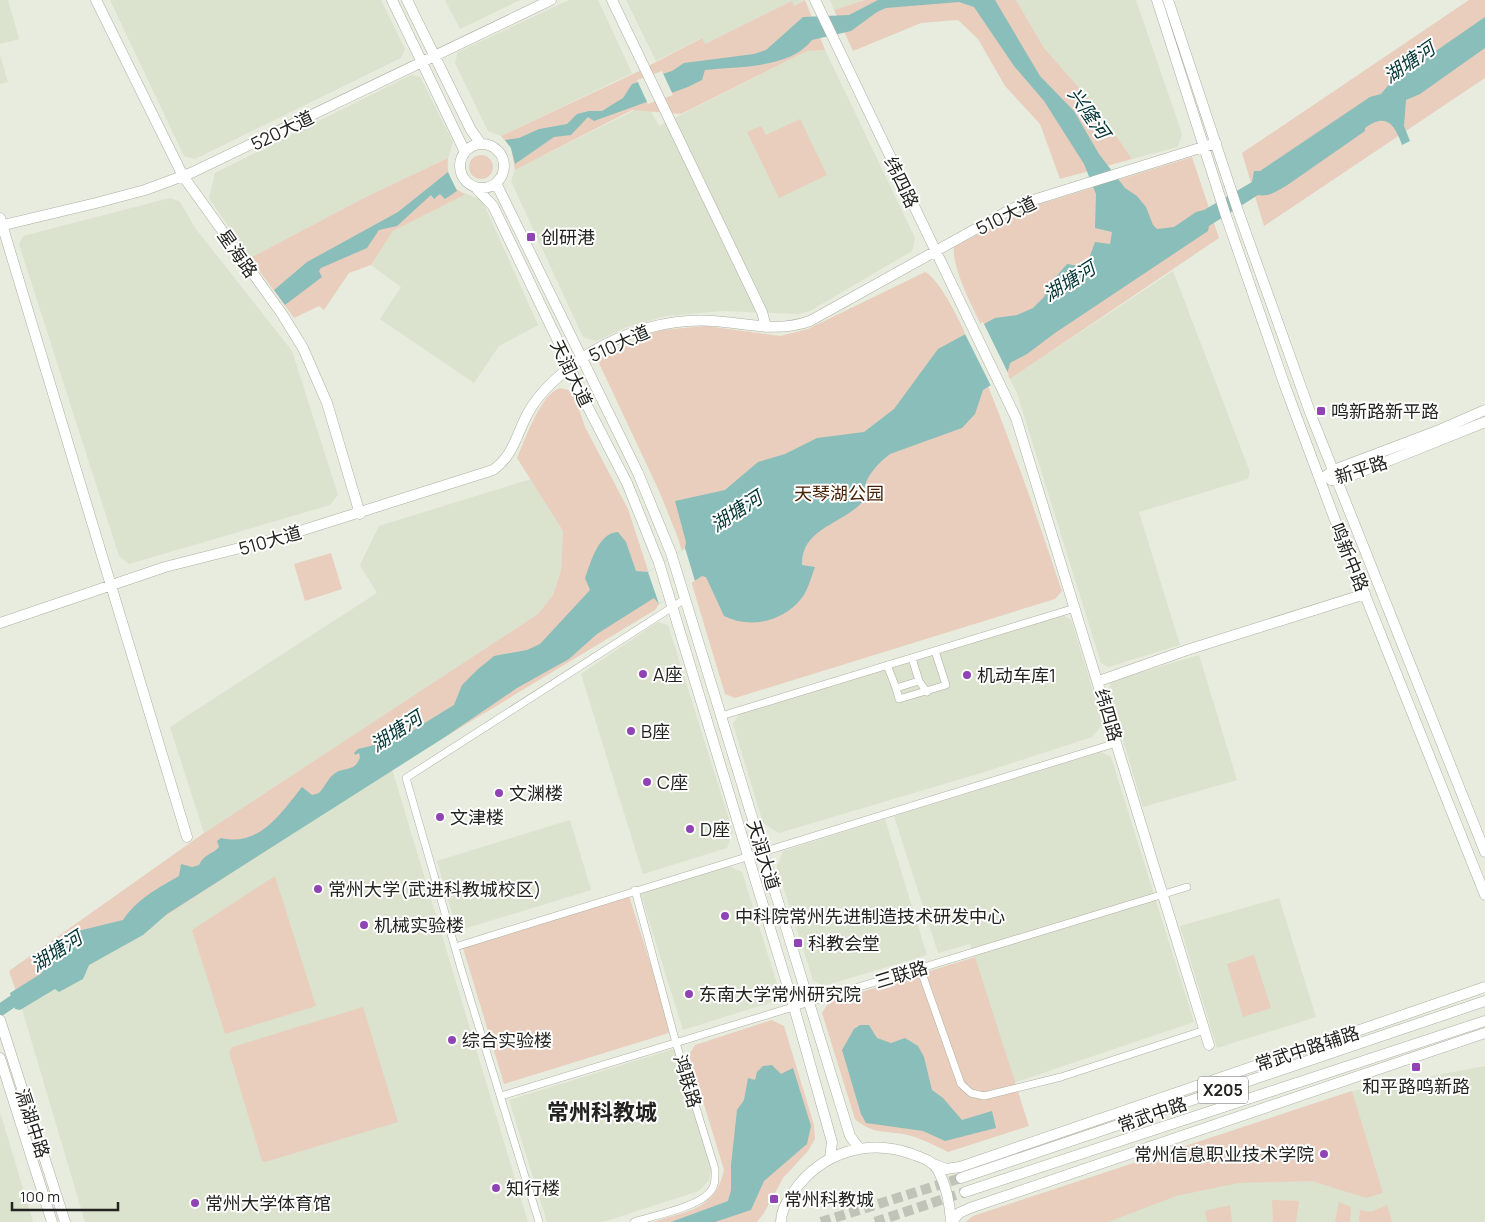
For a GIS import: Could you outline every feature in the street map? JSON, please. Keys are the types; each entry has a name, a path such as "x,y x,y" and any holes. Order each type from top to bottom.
{"street":[{"name":"星海路","path":"96,0 182,176 282,314 303,348 327,403 360,514"},
{"path":"392,0 465,152 470,147 481,144 494,147 502,158 504,172 496,184 490,187 476,188"},
{"path":"407,0 471,130 481,144"},
{"name":"520大道","path":"1,223 112,199 182,176 551,0"},
{"path":"612,0 762,312 766,327"},
{"name":"纬四路","path":"815,0 1003,387 1016,418 1099,681 1116,743 1209,1045"},
{"name":"鸣新中路","path":"1157,0 1226,216 1320,480 1485,894"},
{"name":"鸣新中路","path":"1168,0 1231,191 1311,415 1485,852"},
{"name":"510大道","path":"0,623 164,568 275,539 360,514 493,470 512,451 528,413 560,375 591,353 640,330 662,324 712,320 766,327 796,326 810,321 1006,212 1114,174 1216,143"},
{"name":"天润大道","path":"465,152 461,158 460,173 493,206 571,368 577,386 626,483 659,563 794,1007 832,1142 830,1158"},
{"name":"天润大道","path":"496,184 638,473 671,553 850,1136 858,1148"},
{"path":"1,223 62,427 113,586 187,837"},
{"name":"新平路","path":"1320,480 1334,470 1437,431 1485,410"},
{"name":"新平路","path":"1320,480 1338,480 1485,422"},
{"path":"539,1222 406,778 683,594"},
{"path":"1099,681 1187,650 1365,594"},
{"path":"721,716 1075,608"},
{"path":"887,665 896,688 897,701 946,685 935,651"},
{"path":"912,658 919,681 927,692"},
{"path":"896,688 919,681"},
{"path":"456,947 748,855 1116,743"},
{"name":"三联路","path":"502,1096 1187,886"},
{"name":"鸿联路","path":"634,1222 698,1201 710,1192 715,1183 715,1169 676,1043 635,890"},
{"path":"920,968 961,1084 971,1093 984,1096 1061,1076 1204,1030"},
{"name":"常武中路辅路","path":"780,1221 788,1199 802,1180 830,1158 858,1148 889,1147 946,1169 960,1167 1485,987"},
{"name":"常武中路","path":"961,1178 1485,1001"},
{"name":"常武中路","path":"965,1192 1485,1021"},
{"name":"滆湖中路","path":"1,1022 65,1222"},
{"path":"952,1222 959,1213 970,1208 1485,1033"},
{"name":"滆湖中路","path":"0,1058 52,1222"},
{"path":"931,1163 938,1169 945,1188 952,1222"}],"shaded area":[{"path":"0,0 8,0 19,39 0,44"},
{"path":"110,0 381,0 405,49 401,58 195,159 184,156"},
{"path":"445,0 520,0 460,29"},
{"path":"569,0 598,0 632,73 501,136 488,131 455,63 458,52"},
{"path":"626,0 804,0 794,6 792,1 705,44 701,38 656,61"},
{"path":"830,0 865,0 834,10"},
{"path":"1016,0 1136,0 1182,134 1178,147 1132,159 1097,108 1044,48"},
{"name":"创研港","path":"825,50 915,238 912,251 810,311 798,314 722,311 666,316 627,327 596,341 583,337 511,181 515,170 647,104 659,126 807,51"},
{"path":"0,55 8,82 0,84"},
{"path":"411,75 420,77 453,142 448,158 364,198 250,258 209,198 215,173"},
{"name":"创研港","path":"466,194 482,200 538,325 499,346 474,383 380,319 401,287 371,265 393,231"},
{"path":"170,198 180,202 196,229 292,351 338,495 330,505 129,564 119,556 19,244 23,236"},
{"path":"1173,271 1250,472 1248,479 1139,512 1180,645 1108,667 1101,663 1017,393 1010,379"},
{"path":"531,479 563,531 561,571 553,595 538,614 204,833 170,727 377,593 360,565 379,526"},
{"path":"1062,615 1071,619 1103,724 1092,737 981,773 779,833 763,823 733,724 739,714"},
{"path":"658,622 668,625 733,832 727,848 643,874 581,674"},
{"path":"1199,655 1237,780 1143,807 1108,690 1112,681"},
{"path":"1101,752 1111,757 1194,1022 1013,1083 970,944 938,953 894,816"},
{"name":"常州大学(武进科教城校区)","path":"392,769 528,1222 85,1222 22,1009"},
{"path":"885,819 927,955 823,986 813,980 777,867 783,851"},
{"path":"570,820 591,890 457,931 437,861"},
{"path":"729,866 742,872 778,987 772,1002 683,1030 640,892"},
{"path":"1279,898 1316,1017 1217,1048 1180,926"},
{"path":"677,1048 712,1166 709,1180 699,1191 603,1222 547,1222 509,1100"},
{"name":"常州信息职业技术学院","path":"1485,1066 1485,1222 974,1222 973,1216 1352,1091"},
{"path":"0,1112 33,1222 0,1222"}],"green space":[{"path":"805,0 825,50 807,51 681,114 632,110 515,170 511,148 501,136 635,73 702,38 705,44 792,1 794,6"},
{"path":"865,0 1016,0 1044,48 1097,108 1132,159 1060,179 1040,124 1005,86 978,39 958,20 921,23 853,51 834,10"},
{"path":"1469,0 1485,0 1485,78 1264,226 1242,153"},
{"path":"800,119 827,175 779,198 747,132 761,126 766,135"},
{"path":"481,155 486,156 492,162 492,172 486,178 481,179 476,178 470,172 469,167 470,162 476,156"},
{"path":"1192,157 1219,238 1010,379 966,294 959,276 954,247 1030,207"},
{"path":"448,158 450,180 456,188 466,194 393,231 371,265 349,273 324,310 319,306 294,318 250,258 364,198"},
{"name":"天琴湖公园","path":"925,272 941,289 960,322 980,367 1021,472 1062,591 1055,599 735,698 725,694 678,538 660,493 599,363 604,353 661,330 706,326 780,336 808,329"},
{"path":"560,388 568,390 574,395 585,427 628,509 659,604 655,610 392,769 22,1009 9,971 204,833 538,614 553,595 561,571 563,531 517,458 540,408 553,392"},
{"path":"331,553 342,589 305,601 294,564"},
{"path":"275,876 316,1006 225,1034 192,930"},
{"path":"629,896 672,1032 504,1084 463,948"},
{"path":"1254,955 1271,1008 1243,1017 1227,964"},
{"path":"975,957 1029,1126 948,1152 915,1137 878,1131 861,1124 855,1119 822,1013 829,1002"},
{"path":"363,1007 398,1122 265,1162 262,1161 229,1052 232,1047"},
{"path":"772,1020 784,1026 814,1125 815,1139 808,1151 783,1178 757,1222 653,1222 688,1211 707,1201 720,1184 724,1170 689,1055 695,1045"},
{"path":"1352,1091 1383,1193 1366,1198 1312,1181 1238,1183 1176,1196 1108,1222 965,1222 973,1216"},
{"path":"1272,1200 1299,1201 1296,1222 1273,1222"},
{"path":"1339,1202 1351,1207 1350,1222 1335,1222"},
{"path":"1230,1205 1232,1222 1207,1222 1205,1211"},
{"path":"1387,1205 1392,1222 1359,1222 1360,1210 1371,1212"}],"water":[{"path":"878,0 995,0 1040,76 1074,111 1099,154 1125,188 1137,196 1146,207 1153,225 1157,229 1174,227 1196,212 1204,210 1252,182 1254,171 1260,171 1370,97 1381,94 1391,82 1485,17 1485,48 1420,94 1406,100 1404,126 1410,141 1402,145 1396,131 1384,121 1379,121 1365,128 1365,131 1286,186 1276,192 1258,195 1209,226 1208,231 1055,333 1027,354 1010,363 1007,375 983,390 975,414 962,428 890,454 875,468 867,480 864,500 856,508 816,534 809,542 804,552 802,565 815,567 803,596 785,613 765,621 755,622 744,622 724,616 706,577 702,576 659,604 654,598 597,634 569,659 517,688 445,737 167,914 143,935 89,965 83,979 59,992 55,989 20,1010 15,1009 10,993 42,973 42,964 58,958 78,931 123,920 141,900 179,876 181,864 192,867 199,865 206,856 219,847 217,841 221,838 235,839 258,833 277,817 302,787 312,795 319,793 334,774 352,767 358,762 359,753 355,755 354,753 358,749 399,739 454,705 462,685 494,656 527,650 540,644 590,590 585,578 596,549 605,537 618,532 626,542 636,571 648,572 685,548 686,542 675,501 725,490 758,462 785,454 817,438 864,432 894,409 938,349 995,318 1017,315 1033,308 1044,297 1049,285 1067,264 1086,267 1095,242 1110,244 1112,232 1095,228 1096,194 1084,164 1044,101 1014,66 974,7 959,2 886,8 877,12 851,31 812,40 791,56 777,61 705,70 702,80 688,87 594,121 588,117 571,135 554,137 515,164 511,148 505,140 519,138 539,129 567,124 577,114 589,111 602,111 623,98 632,84 672,71 684,63 754,54 766,50 803,17 849,15"},
{"path":"448,172 457,191 445,199 440,194 434,199 431,195 397,226 379,230 367,248 321,268 319,271 322,277 285,305 274,290 307,262 398,212"},
{"path":"860,1025 869,1025 877,1038 891,1043 905,1038 918,1046 924,1057 932,1090 943,1098 962,1120 992,1111 996,1128 945,1141 923,1131 866,1123 861,1114 842,1050 854,1029"},
{"path":"772,1065 781,1074 793,1068 811,1126 807,1144 764,1181 751,1210 715,1222 671,1222 728,1201 731,1190 731,1165 737,1110 744,1100 748,1078 755,1080 757,1072 763,1066"}],"pier":[{"path":"662,71 673,95 648,104 637,80"},
{"path":"983,322 1009,375 992,388 964,332"},
{"path":"685,548 695,581 659,604 648,572"}],"waterway":[{"name":"湖塘河","path":"0,1010 25,993"}],"tunnel":[{"path":"821,1222 961,1178"},
{"path":"875,1222 965,1192"}],"place":[{"name":"创研港","path":"531,237"},
{"name":"鸣新路新平路","path":"1321,411"},
{"name":"A座","path":"643,674"},
{"name":"机动车库1","path":"967,675"},
{"name":"B座","path":"631,731"},
{"name":"C座","path":"647,782"},
{"name":"文渊楼","path":"499,793"},
{"name":"文津楼","path":"440,817"},
{"name":"D座","path":"690,829"},
{"name":"常州大学(武进科教城校区)","path":"318,889"},
{"name":"中科院常州先进制造技术研发中心","path":"725,916"},
{"name":"机械实验楼","path":"364,925"},
{"name":"科教会堂","path":"798,943"},
{"name":"东南大学常州研究院","path":"689,994"},
{"name":"综合实验楼","path":"452,1040"},
{"name":"和平路鸣新路","path":"1416,1067"},
{"name":"常州信息职业技术学院","path":"1324,1154"},
{"name":"知行楼","path":"496,1188"},
{"name":"常州科教城","path":"774,1199"},
{"name":"常州大学体育馆","path":"195,1203"}],"district":[{"name":"常州科教城","path":"602,1112"}],"water label":[{"name":"兴隆河","path":"1089,113"}]}
